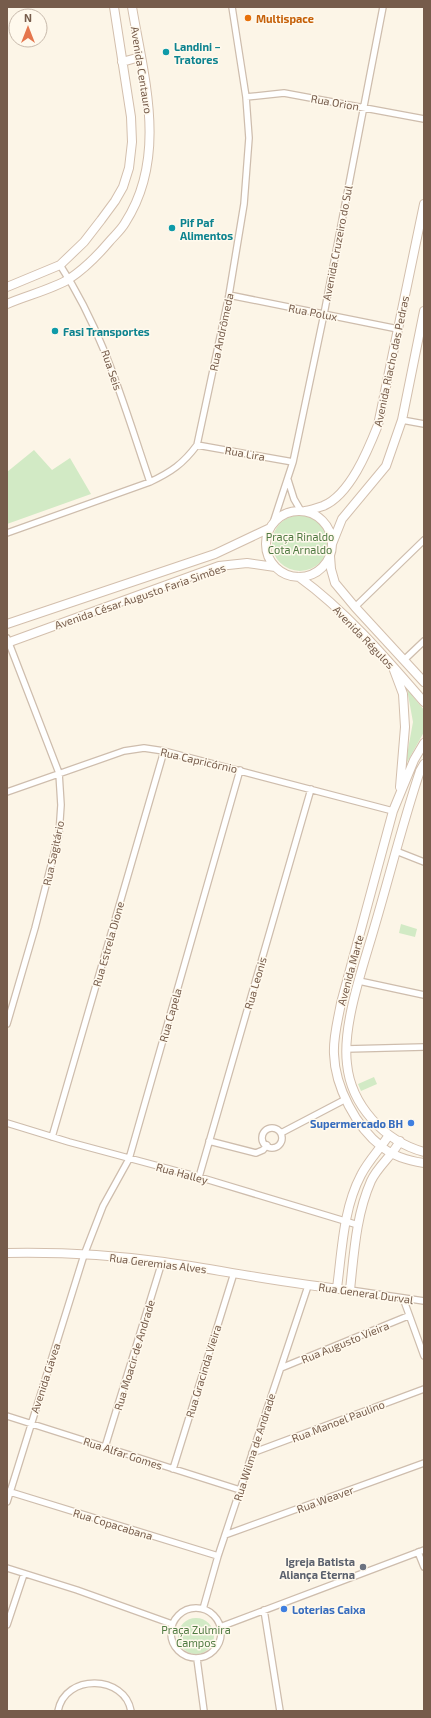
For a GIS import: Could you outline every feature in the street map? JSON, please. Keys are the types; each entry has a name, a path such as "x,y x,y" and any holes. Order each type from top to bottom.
{"street":[{"name":"Avenida Centauro","path":"7,287 60,265 84,242 115,201 123,186 129,168 132,142 131,117 114,7"},
{"name":"Avenida Centauro","path":"7,304 69,279 97,256 125,223 142,190 150,145 150,114 132,7"},
{"name":"Rua Andrômeda","path":"7,533 150,482 168,474 186,460 197,444 229,295 244,204 249,138 246,97 232,7"},
{"name":"Avenida Cruzeiro do Sul","path":"271,525 288,479 324,314 383,7"},
{"path":"122,62 140,57"},
{"name":"Rua Orion","path":"246,97 284,93 424,119"},
{"name":"Avenida Riacho das Pedras","path":"303,511 324,506 346,486 365,457 378,425 424,204"},
{"name":"Rua Seis","path":"60,265 89,314 105,350 150,482"},
{"name":"Rua Polux","path":"229,295 398,329"},
{"name":"Avenida Riacho das Pedras","path":"332,544 336,530 351,506 386,466 402,420 424,310"},
{"path":"402,420 424,424"},
{"name":"Rua Lira","path":"197,444 292,462"},
{"name":"Avenida Cruzeiro do Sul","path":"288,479 294,499 303,511"},
{"path":"303,511 318,517 328,526 332,544 330,556 318,571 309,576 299,577 282,572 275,567 269,558 266,548 266,538 271,525 281,516 290,512 303,511"},
{"name":"Avenida César Augusto Faria Simões","path":"7,624 215,554 271,525"},
{"path":"355,606 424,540"},
{"name":"Avenida Régulos","path":"330,556 331,569 335,582 424,682"},
{"name":"Avenida César Augusto Faria Simões","path":"7,641 220,566 247,563 275,567"},
{"name":"Avenida Régulos","path":"299,577 332,604 391,664 424,702"},
{"name":"Rua Sagitário","path":"7,641 59,773 61,805 59,834 36,928 7,1024"},
{"path":"404,660 424,641"},
{"path":"391,664 403,694 405,727 400,794"},
{"name":"Avenida Marte","path":"424,743 414,760 393,811 341,1003 335,1031 334,1054 337,1076 346,1099 356,1118 382,1147 393,1154 424,1163"},
{"name":"Rua Capricórnio","path":"7,792 124,751 144,748 240,770 393,811"},
{"name":"Rua Estrela Dione","path":"52,1137 164,752"},
{"name":"Avenida Marte","path":"424,764 420,771 396,851 360,981 350,1018 346,1049 349,1078 355,1094 368,1116 389,1135 424,1152"},
{"name":"Rua Capela","path":"84,1255 103,1206 129,1159 240,770"},
{"name":"Rua Leonis","path":"199,1177 311,789"},
{"path":"384,848 424,862"},
{"path":"360,981 424,995"},
{"path":"346,1049 424,1047"},
{"path":"280,1133 355,1094"},
{"name":"Rua Halley","path":"7,1122 52,1137 199,1177 358,1225"},
{"path":"273,1128 280,1133 282,1138 280,1144 275,1147 267,1146 263,1138 267,1130 273,1128"},
{"path":"337,1288 346,1222 354,1190 362,1174 389,1135"},
{"path":"209,1141 256,1153 263,1150 267,1146"},
{"path":"350,1290 358,1225 372,1180 384,1163 393,1154 400,1141"},
{"name":"Rua Geremias Alves","path":"8,1254 84,1255 162,1262 308,1286"},
{"name":"Avenida Gávea","path":"7,1502 8,1492 84,1255"},
{"name":"Rua Moacir de Andrade","path":"105,1447 162,1262"},
{"name":"Rua Gracinda Vieira","path":"173,1469 234,1273"},
{"name":"Rua General Durval","path":"308,1286 337,1288 424,1301"},
{"name":"Rua Wilma de Andrade","path":"203,1609 218,1556 308,1286"},
{"path":"403,1298 408,1316 424,1356"},
{"name":"Rua Augusto Vieira","path":"281,1368 408,1316"},
{"name":"Rua Manoel Paulino","path":"252,1453 424,1388"},
{"name":"Rua Alfar Gomes","path":"7,1416 240,1490"},
{"name":"Rua Weaver","path":"225,1536 424,1463"},
{"name":"Rua Copacabana","path":"8,1492 218,1556"},
{"path":"220,1627 421,1551 424,1567"},
{"path":"7,1568 172,1624"},
{"path":"7,1624 24,1574"},
{"path":"190,1609 203,1609 216,1618 220,1627 220,1641 214,1650 206,1656 197,1659 187,1657 180,1653 174,1646 170,1635 172,1624 183,1611 190,1609"},
{"path":"264,1610 280,1711"},
{"path":"197,1659 204,1711"},
{"path":"58,1711 59,1704 70,1691 84,1683 96,1683 114,1688 125,1698 131,1711"}],"green space":[{"path":"34,450 52,470 70,458 91,494 7,524 7,472"},
{"name":"Praça Rinaldo Cota Arnaldo","path":"295,515 305,515 320,523 326,532 328,543 326,554 320,563 305,571 295,571 284,566 277,559 272,548 272,538 277,527 284,520"},
{"path":"407,689 424,710 424,732 405,766 413,722"},
{"path":"401,924 417,929 415,937 399,933"},
{"path":"374,1077 377,1084 361,1091 358,1084"},
{"name":"Praça Zulmira Campos","path":"196,1618 206,1621 211,1626 214,1636 211,1646 206,1651 196,1654 186,1651 181,1646 178,1636 181,1626 186,1621"}],"place":[{"name":"Multispace","path":"248,18"},
{"name":"Landini – Tratores","path":"166,52"},
{"name":"Pif Paf Alimentos","path":"172,228"},
{"name":"Fasi Transportes","path":"55,331"},
{"name":"Supermercado BH","path":"411,1123"},
{"name":"Igreja Batista Aliança Eterna","path":"363,1567"},
{"name":"Loterias Caixa","path":"284,1609"}]}
